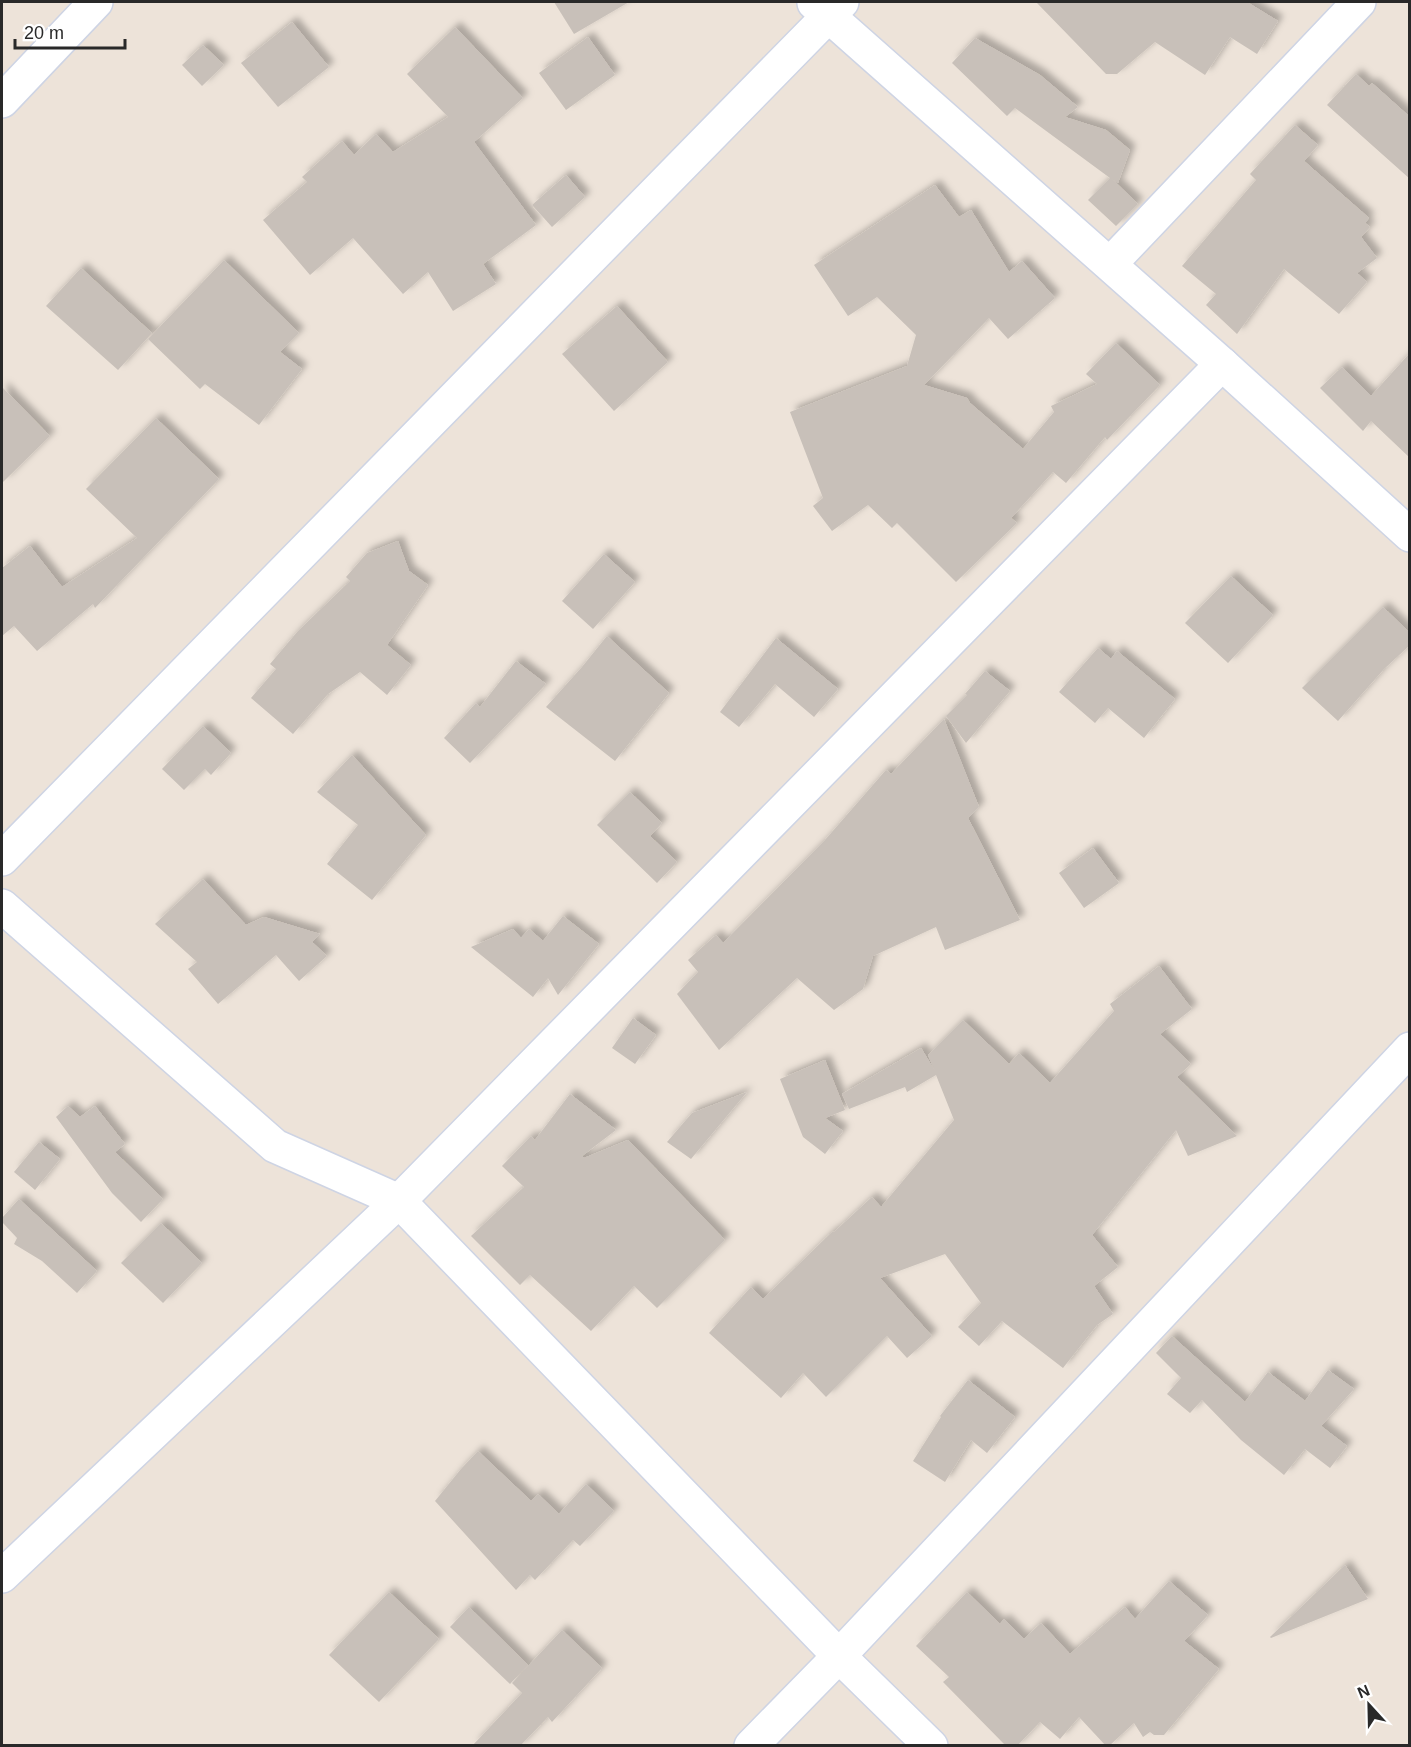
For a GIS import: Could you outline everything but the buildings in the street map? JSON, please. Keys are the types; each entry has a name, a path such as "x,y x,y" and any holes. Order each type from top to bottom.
{"street":[{"path":"2,101 96,2"},
{"path":"1110,264 1359,2"},
{"path":"2,859 828,6 1110,264 1409,532"},
{"path":"2,1576 399,1201 1222,364"},
{"path":"2,906 275,1146 399,1201 839,1656 931,1746"},
{"path":"751,1746 839,1656 1410,1048"}]}
